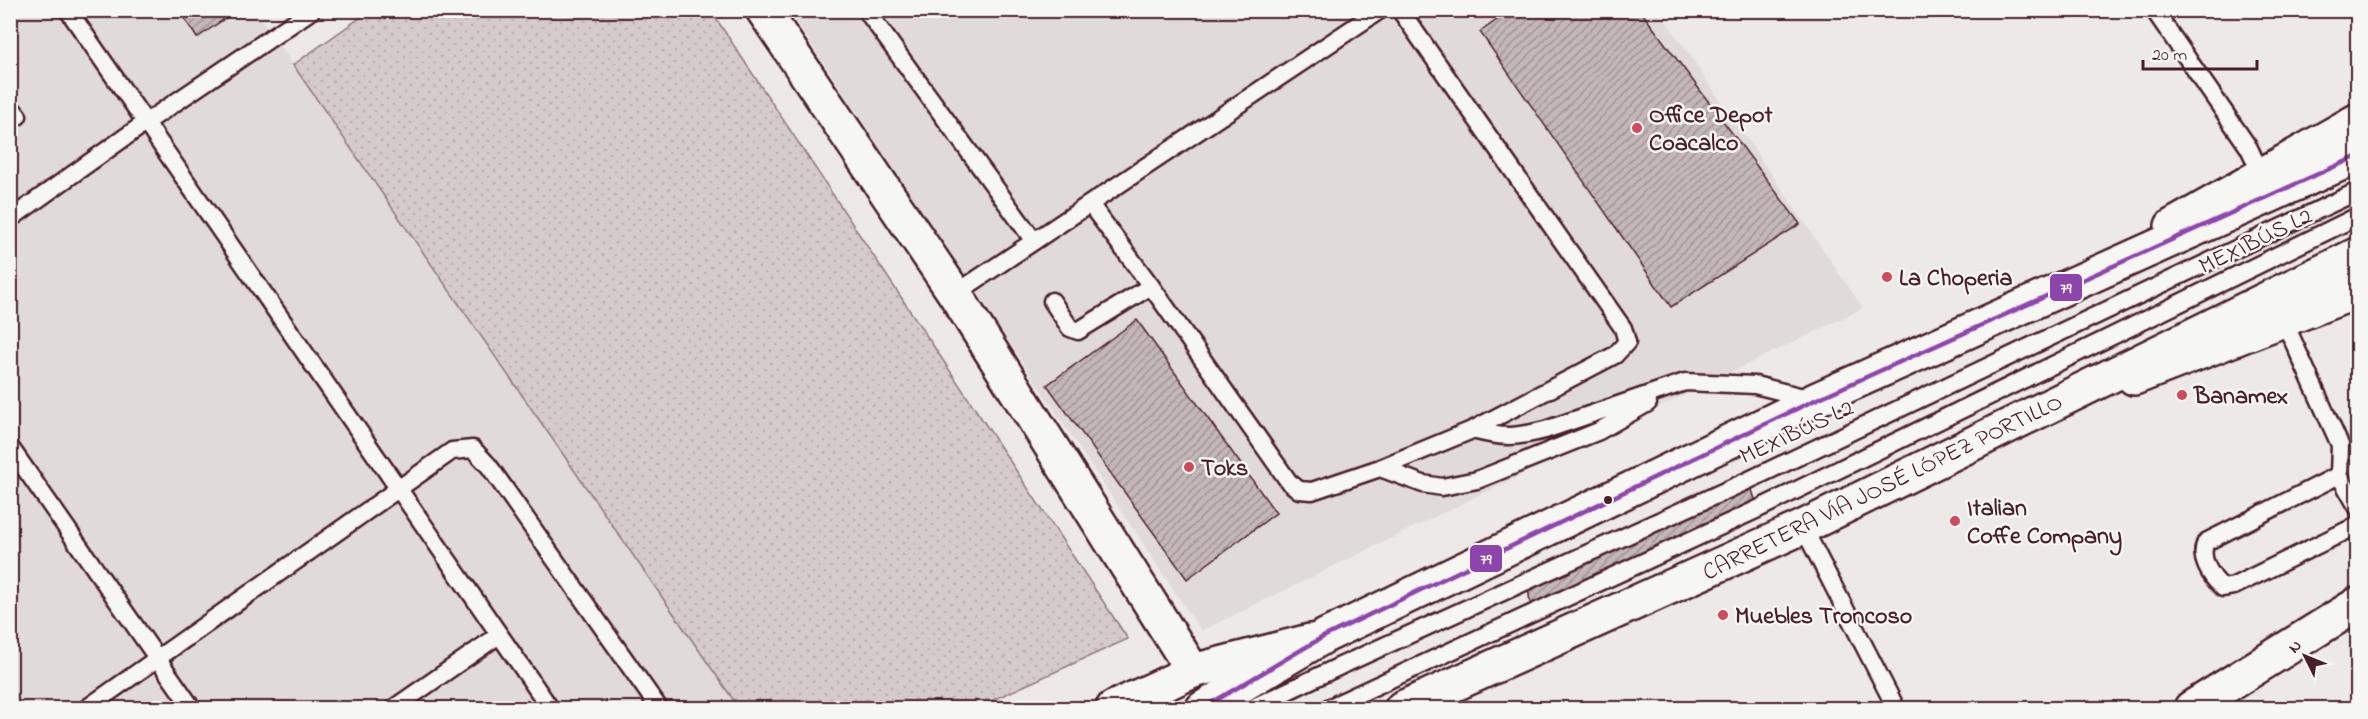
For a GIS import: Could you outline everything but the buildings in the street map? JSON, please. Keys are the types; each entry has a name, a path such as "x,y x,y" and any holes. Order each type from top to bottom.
{"main road":[{"path":"763,10 955,294 1193,670"},
{"path":"2048,294 2262,176 2358,120"},
{"path":"1203,708 1323,637 1815,400 2358,156"},
{"name":"CARRETERA VÍA JOSÉ LÓPEZ PORTILLO","path":"1402,708 1803,527 2358,254"},
{"path":"2018,423 2358,291"},
{"path":"2191,708 2357,605"},
{"path":"1113,708 1193,670 1323,637"}],"lane":[{"path":"68,10 550,708"},
{"path":"10,219 145,123 312,10"},
{"path":"866,10 1034,241"},
{"path":"955,294 1380,10"},
{"path":"1090,204 1151,286 1289,482 1299,490 1312,491 1380,468 1472,430 1615,355 1627,342 1623,328 1400,10"},
{"path":"2154,10 2249,148 2262,176"},
{"name":"MEXIBÚS L2","path":"1252,708 1749,480 2358,191"},
{"name":"MEXIBÚS L2","path":"1328,708 1758,509 2358,216"},
{"path":"1052,301 1070,328 1078,332 1151,286"},
{"path":"2284,321 2340,446 2339,475 2358,508"},
{"path":"1472,430 1501,437 1545,430 1685,381 1755,385 1815,400"},
{"path":"1380,468 1423,484 1442,487 1477,480 1599,431 1685,381"},
{"path":"10,447 192,708"},
{"path":"87,708 452,450 472,449 489,466 659,708"},
{"path":"2339,475 2206,542 2203,549 2204,559 2214,581 2223,588 2244,581 2358,524"},
{"path":"1803,527 1896,708"},
{"path":"394,708 499,634"}],"shaded area":[{"path":"371,10 711,11 1128,639 975,708 739,708 293,65"},
{"path":"10,11 259,11 257,13 739,708 11,708"},
{"path":"789,11 1659,11 1863,308 1201,631"}],"transit line":[{"name":"79","path":"1203,708 1323,637 1815,400 2358,156"}],"place":[{"name":"Office Depot Coacalco","path":"1637,128"},
{"name":"La Choperia","path":"1887,277"},
{"name":"Banamex","path":"2182,395"},
{"name":"Toks","path":"1189,467"},
{"name":"Italian Coffe Company","path":"1955,521"},
{"name":"Muebles Troncoso","path":"1723,615"}]}
